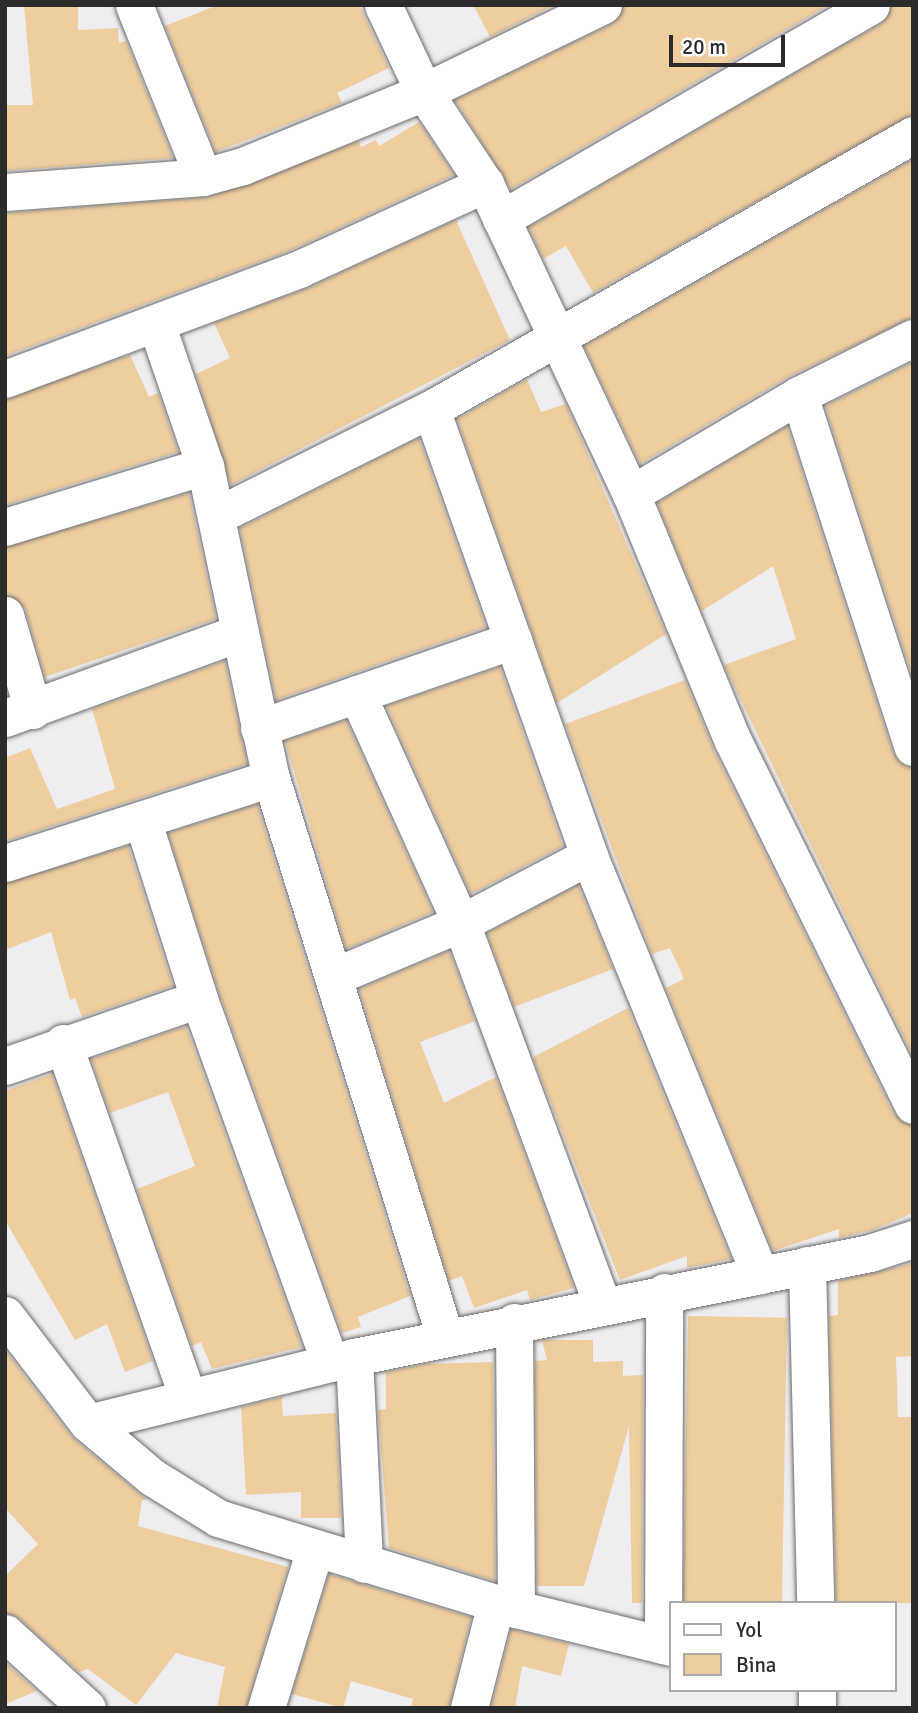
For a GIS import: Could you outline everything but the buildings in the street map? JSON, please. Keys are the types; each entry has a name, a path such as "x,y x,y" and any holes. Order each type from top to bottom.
{"street":[{"path":"134,5 203,177"},
{"path":"383,5 424,92 485,184 631,494 733,741 913,1105"},
{"path":"5,192 203,177 243,166 424,92 603,5"},
{"path":"501,219 871,5"},
{"path":"216,516 431,409 913,135"},
{"path":"5,379 157,327 485,184"},
{"path":"157,327 205,466 271,778 335,976 355,1060 445,1337"},
{"path":"631,494 799,395 913,338"},
{"path":"799,395 913,747"},
{"path":"431,409 589,856 760,1275"},
{"path":"5,527 205,466"},
{"path":"5,615 19,714 239,633"},
{"path":"259,728 513,640"},
{"path":"357,694 461,923 602,1304"},
{"path":"5,863 143,822 271,778"},
{"path":"143,822 199,999 342,1360 364,1564"},
{"path":"335,976 461,923 589,856"},
{"path":"5,1066 63,1043 199,999"},
{"path":"63,1043 188,1398"},
{"path":"88,1423 445,1337 760,1275 913,1239"},
{"path":"807,1265 815,1601"},
{"path":"5,1315 88,1423 152,1477 218,1518 506,1606 667,1646 664,1292"},
{"path":"469,1708 506,1606 514,1322"},
{"path":"266,1708 315,1549"},
{"path":"5,1633 86,1708"}]}
